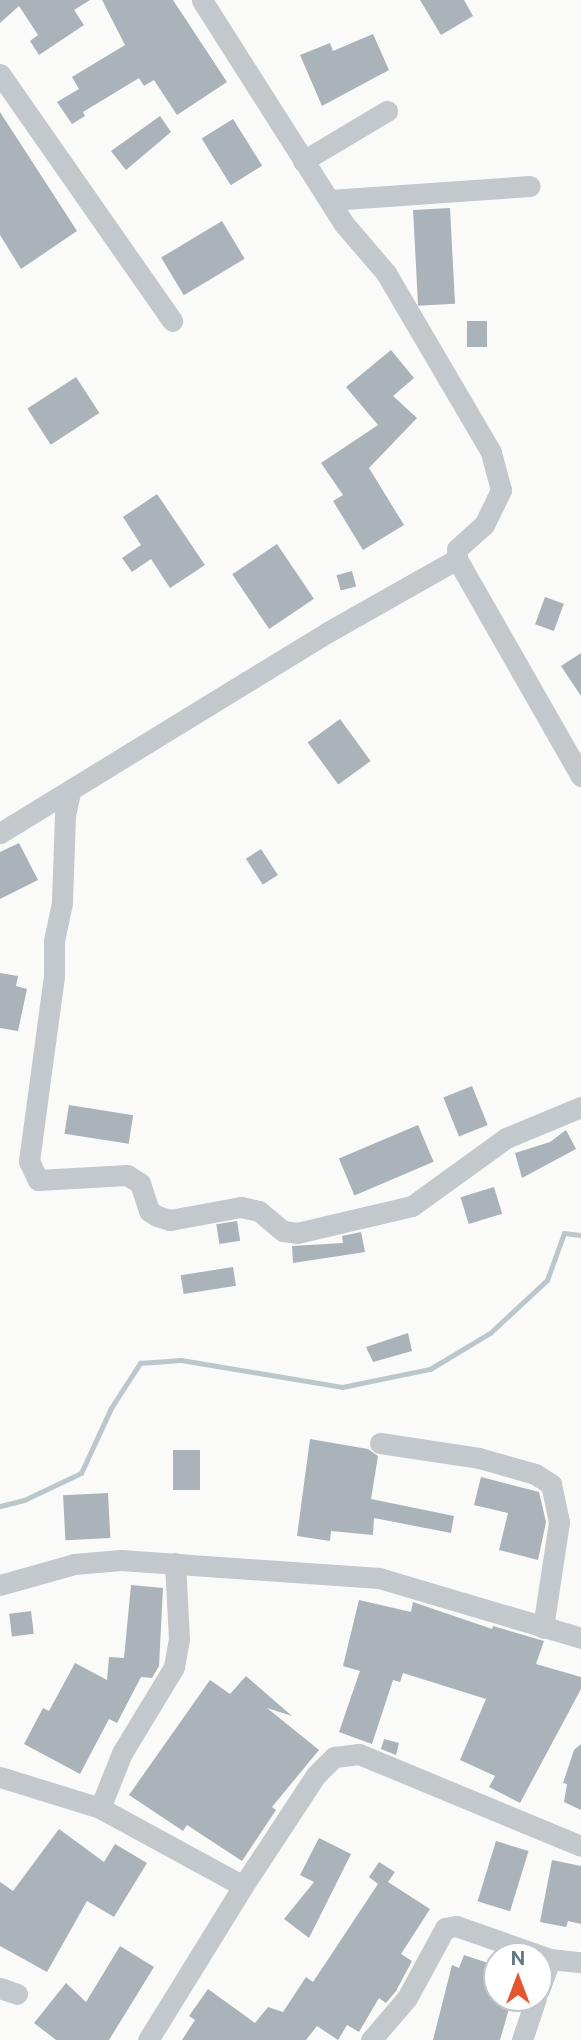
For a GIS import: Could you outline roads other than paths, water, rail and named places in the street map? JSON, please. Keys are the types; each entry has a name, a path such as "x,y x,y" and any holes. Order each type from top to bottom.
{"street":[{"path":"202,0 303,161 386,273 497,467 497,503 484,525 457,550 457,559 581,776"},
{"path":"0,74 172,321"},
{"path":"303,161 387,111"},
{"path":"330,200 530,186"},
{"path":"0,833 328,632 457,559"},
{"path":"70,792 65,815 62,903 54,941 54,976 29,1161 38,1180 127,1175 140,1183 149,1210 157,1216 170,1220 241,1207 259,1210 283,1231 298,1233 412,1206 506,1139 581,1107"},
{"path":"380,1443 479,1458 535,1474 551,1484 559,1522 543,1628"},
{"path":"0,1584 74,1564 121,1560 379,1578 447,1595 581,1638"},
{"path":"100,1808 122,1753 174,1667 179,1639 175,1563"},
{"path":"148,2040 243,1886 316,1775 334,1757 359,1754 581,1846"},
{"path":"0,1777 100,1808 243,1886"},
{"path":"371,2040 407,1998 445,1928 456,1926 502,1942"},
{"path":"553,1959 581,1962"},
{"path":"522,2040 531,2012"}],"waterway":[{"path":"0,1506 24,1500 81,1473 111,1408 140,1363 181,1360 342,1387 430,1369 490,1333 547,1280 564,1233 581,1235"}]}
